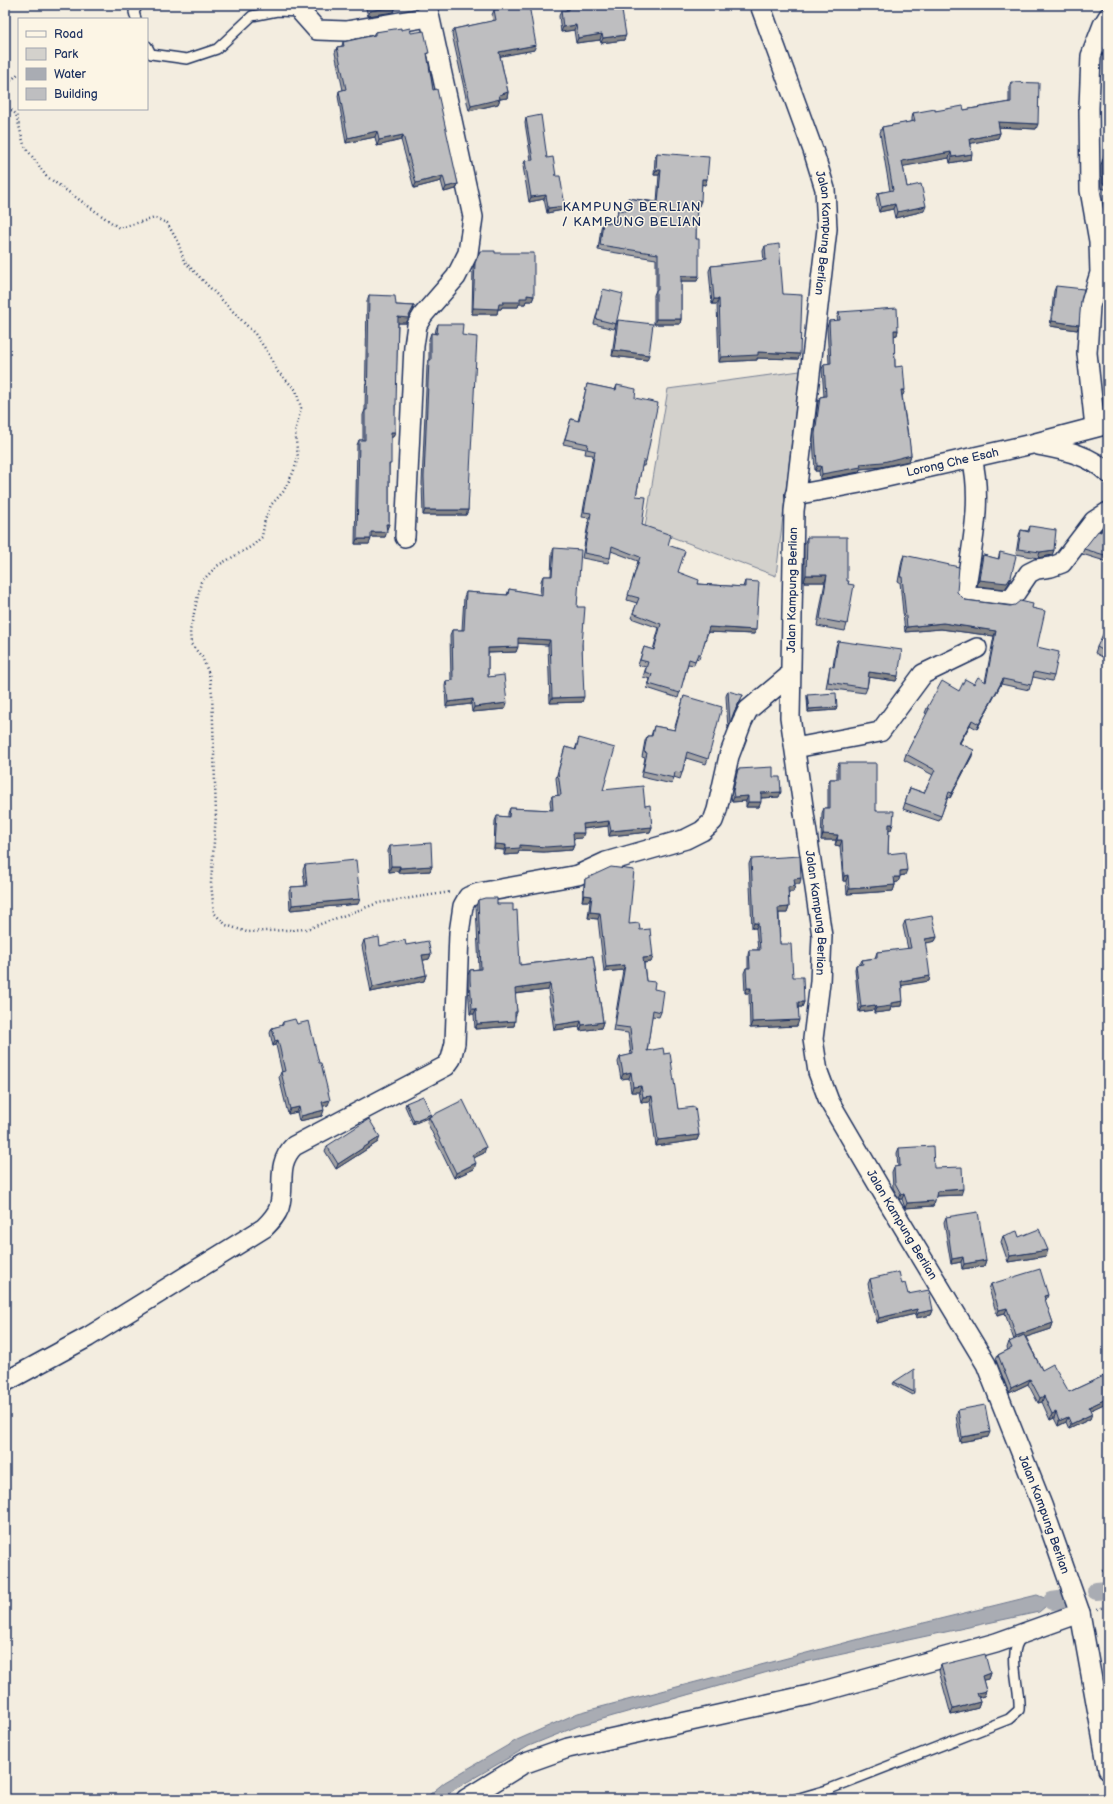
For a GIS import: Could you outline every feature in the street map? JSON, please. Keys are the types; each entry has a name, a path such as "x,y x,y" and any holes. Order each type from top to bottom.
{"street":[{"name":"Jalan Kampung Berlian","path":"760,5 813,150 825,189 827,229 794,511 790,675 790,717 822,936 820,982 813,1039 818,1072 829,1100 837,1114 986,1364 1042,1505 1080,1613 1108,1768"},
{"path":"300,8 317,30 346,31 428,11 473,217 468,253 459,271 423,315 417,325 414,346 406,537"},
{"path":"1101,425 1087,353 1090,306 1100,273 1099,241 1090,190 1090,101 1091,56 1102,25 1108,17"},
{"name":"Lorong Che Esah","path":"796,495 972,458 1032,444 1101,425"},
{"path":"1032,444 1072,451 1090,460 1108,473"},
{"path":"972,458 976,473 976,513 965,593 969,596 1009,600 1029,573 1037,569 1051,567 1062,563 1094,521 1108,512"},
{"path":"795,748 880,732 923,674 977,648"},
{"path":"5,1382 88,1337 264,1228 274,1218 279,1208 284,1161 288,1152 294,1146 446,1066 451,1059 455,1043 459,932 463,906 468,897 478,893 578,875 606,862 686,839 702,831 713,821 734,739 748,710 790,675"},
{"path":"466,1799 523,1764 568,1748 809,1695 996,1643 1080,1613"}],"lane":[{"path":"136,18 134,12 138,5"},
{"path":"148,48 151,54 187,59 217,49 252,16 300,8"},
{"path":"796,1799 827,1790 1009,1719 1019,1710 1020,1698 1014,1658 1016,1642 1028,1632"}],"path":[{"path":"5,86 18,75"},
{"path":"5,105 16,114 24,145 46,176 119,228 155,218 167,223 178,242 184,261 255,334 267,351 278,372 296,390 301,408 295,432 298,458 293,473 283,492 271,505 265,520 262,537 252,546 218,566 202,582 190,631 192,644 202,657 209,674 212,693 216,814 211,882 214,913 226,925 247,932 307,929 378,903 453,892 468,897"},
{"path":"1102,1571 1108,1569"}],"green space":[{"path":"800,371 776,576 645,527 668,389"}],"water":[{"path":"1037,1595 1052,1601 1039,1612 796,1664 578,1726 529,1746 455,1789 442,1799 424,1799 445,1782 517,1740 578,1713 871,1636"}],"building":[{"path":"368,5 396,5 396,6 370,11"},
{"path":"520,5 529,5 536,45 499,52 508,92 499,95 500,99 471,106 454,29 496,20 494,10"},
{"path":"569,5 621,5 626,35 603,38 602,34 578,38 576,25 563,27 561,11 569,10"},
{"path":"401,28 401,30 410,28 411,33 424,31 429,53 427,53 433,90 437,89 458,184 446,187 443,176 416,183 403,135 379,140 377,131 348,138 339,91 346,89 337,47 344,46 343,42 375,35 375,32"},
{"path":"1011,82 1039,83 1038,124 998,122 1000,133 970,139 972,154 952,157 951,152 902,161 907,187 921,184 926,206 897,212 895,204 881,207 878,193 893,190 882,127 915,121 913,113 963,106 964,110 1011,102"},
{"path":"1108,93 1108,102 1105,101"},
{"path":"541,115 547,158 553,157 556,176 560,176 565,206 548,208 546,195 531,197 525,161 533,160 526,118"},
{"path":"1108,143 1108,184 1103,183 1103,160"},
{"path":"657,153 709,157 707,179 702,179 701,201 697,200 696,239 699,239 699,276 681,276 681,319 656,319 658,254 600,245 603,222 616,224 618,210 626,211 628,198 658,203 661,170 656,170"},
{"path":"779,244 783,294 802,295 800,354 758,352 758,355 721,357 719,299 714,299 711,266 766,260 765,246"},
{"path":"480,251 495,251 495,253 534,253 534,296 527,295 527,298 520,298 520,302 503,302 503,304 499,304 498,309 473,308 475,263"},
{"path":"1056,286 1084,289 1081,300 1079,325 1052,321"},
{"path":"603,289 623,294 616,324 596,319"},
{"path":"369,295 395,296 396,305 414,306 408,318 398,317 395,432 391,432 391,464 389,464 389,524 386,524 387,532 371,532 371,539 357,539 359,440 365,440 365,410 367,410"},
{"path":"897,308 898,330 894,330 895,367 903,366 905,390 901,390 911,455 883,462 860,464 861,467 822,474 821,466 817,466 815,434 820,397 826,396 824,364 831,363 829,321 840,320 839,312"},
{"path":"618,320 653,324 649,355 614,350"},
{"path":"438,324 463,324 462,335 477,337 468,510 425,510 424,477 429,360 431,360 431,333 437,334"},
{"path":"587,384 616,390 617,385 636,389 635,398 658,403 646,461 643,461 636,496 646,497 642,525 671,535 668,545 685,551 678,572 699,580 698,584 745,587 745,581 759,582 756,630 709,627 701,654 698,654 695,661 689,659 680,693 649,684 652,674 645,672 648,662 640,660 644,647 654,650 661,624 633,613 639,598 628,595 640,557 612,546 610,558 584,553 591,513 584,512 595,451 587,449 588,444 565,439 571,419 579,421"},
{"path":"1103,525 1108,527 1108,556 1084,549 1098,531 1101,532"},
{"path":"1030,526 1056,530 1054,550 1040,552 1018,549 1021,530 1029,532"},
{"path":"807,537 847,537 847,581 849,581 848,584 854,585 847,624 820,619 827,575 806,575"},
{"path":"554,548 581,550 577,607 585,607 582,645 584,697 552,698 550,640 518,638 518,647 488,648 488,677 504,675 507,703 474,707 473,699 448,702 446,681 453,680 452,630 464,630 466,592 508,595 509,589 542,595 543,576 552,576"},
{"path":"1000,552 1016,556 1011,577 1007,583 979,580 983,555 999,559"},
{"path":"904,555 959,567 957,592 965,600 1010,606 1015,605 1020,601 1033,604 1032,608 1045,611 1037,647 1059,652 1054,676 1034,672 1031,685 1003,679 979,724 972,720 959,743 974,750 952,793 949,792 941,816 905,803 910,788 924,793 935,770 906,754 929,709 927,708 942,681 959,691 965,679 974,684 978,677 986,682 996,631 943,623 907,627 902,577 900,577"},
{"path":"1104,632 1107,634 1108,632 1108,653 1097,647"},
{"path":"838,641 902,650 898,676 869,672 867,688 828,682 830,666 834,667"},
{"path":"728,691 743,695 730,723"},
{"path":"836,693 837,707 809,709 807,695"},
{"path":"684,696 722,707 708,759 687,752 682,773 675,772 674,778 643,771 647,753 644,752 647,736 652,736 654,726 675,730"},
{"path":"579,738 615,748 603,790 643,786 645,806 650,805 652,827 611,831 609,821 583,824 584,833 573,833 574,845 546,847 520,845 520,848 506,849 506,845 495,844 497,816 509,817 510,808 553,810 552,796 561,795 558,772 565,747 576,750"},
{"path":"839,763 876,763 876,811 894,811 893,824 889,824 888,854 905,852 907,870 900,871 900,877 894,877 895,885 849,889 848,875 844,876 842,840 837,840 838,835 823,834 824,808 830,808 830,779 839,779"},
{"path":"773,767 773,777 780,777 781,792 761,793 761,802 748,802 748,796 734,797 733,791 738,769"},
{"path":"431,843 432,866 400,868 400,866 391,866 390,846"},
{"path":"800,856 801,878 794,879 795,886 788,887 789,907 778,908 780,944 791,944 793,977 803,977 804,1002 798,1002 799,1020 752,1022 751,988 747,988 746,968 750,968 749,950 760,950 758,923 754,923 751,859"},
{"path":"356,860 360,899 292,905 291,887 307,886 305,865"},
{"path":"611,867 634,870 629,924 639,923 640,930 650,929 653,957 643,958 646,981 655,982 654,989 664,991 661,1012 653,1010 647,1051 663,1048 664,1054 670,1053 678,1109 695,1107 699,1135 658,1140 652,1096 643,1097 641,1086 633,1087 631,1072 623,1074 620,1057 633,1054 630,1028 615,1026 625,965 606,967 600,913 590,912 592,896 584,895 585,879"},
{"path":"485,898 497,898 497,904 513,904 513,911 517,910 520,965 593,956 603,1022 582,1025 581,1021 556,1025 550,984 515,989 517,1012 515,1012 515,1021 477,1024 476,1009 472,1009 470,970 481,969 478,900"},
{"path":"932,916 937,937 925,939 930,976 901,981 903,1001 891,1003 891,1006 876,1008 875,1005 861,1007 856,965 863,964 862,960 877,958 877,952 911,948 905,921"},
{"path":"379,937 380,946 405,940 406,945 428,941 431,954 422,955 426,975 373,987 364,940"},
{"path":"295,1019 297,1024 309,1021 330,1100 322,1102 324,1110 301,1116 299,1107 290,1109 281,1072 285,1071 278,1040 275,1041 272,1028 283,1025 283,1022"},
{"path":"423,1096 431,1114 414,1121 406,1103"},
{"path":"463,1100 486,1147 472,1155 476,1163 456,1173 429,1117"},
{"path":"369,1119 380,1137 338,1164 327,1146"},
{"path":"933,1146 934,1168 962,1167 963,1189 937,1191 935,1201 907,1203 904,1194 901,1194 895,1183 894,1167 900,1166 899,1148"},
{"path":"978,1212 986,1260 964,1264 963,1257 952,1259 946,1217"},
{"path":"1039,1229 1048,1250 1010,1256 1003,1236 1017,1231 1019,1237"},
{"path":"1040,1269 1048,1295 1044,1296 1053,1323 1016,1336 1007,1308 999,1310 991,1284"},
{"path":"899,1272 902,1284 905,1283 908,1294 929,1290 933,1310 918,1313 917,1309 879,1318 870,1279"},
{"path":"1024,1335 1042,1370 1053,1364 1069,1392 1108,1374 1108,1398 1089,1407 1092,1414 1071,1424 1068,1417 1059,1421 1056,1412 1052,1414 1044,1396 1040,1398 1030,1379 1011,1388 998,1355 1012,1348 1009,1342"},
{"path":"914,1369 914,1392 894,1382"},
{"path":"985,1405 990,1432 962,1437 958,1410"},
{"path":"985,1654 990,1673 982,1676 986,1691 977,1693 980,1702 953,1709 941,1665"}],"waterway":[{"path":"1096,1591 1108,1590"},
{"path":"1052,1601 1066,1599"}],"district":[{"name":"KAMPUNG BERLIAN / KAMPUNG BELIAN","path":"632,214"}]}
